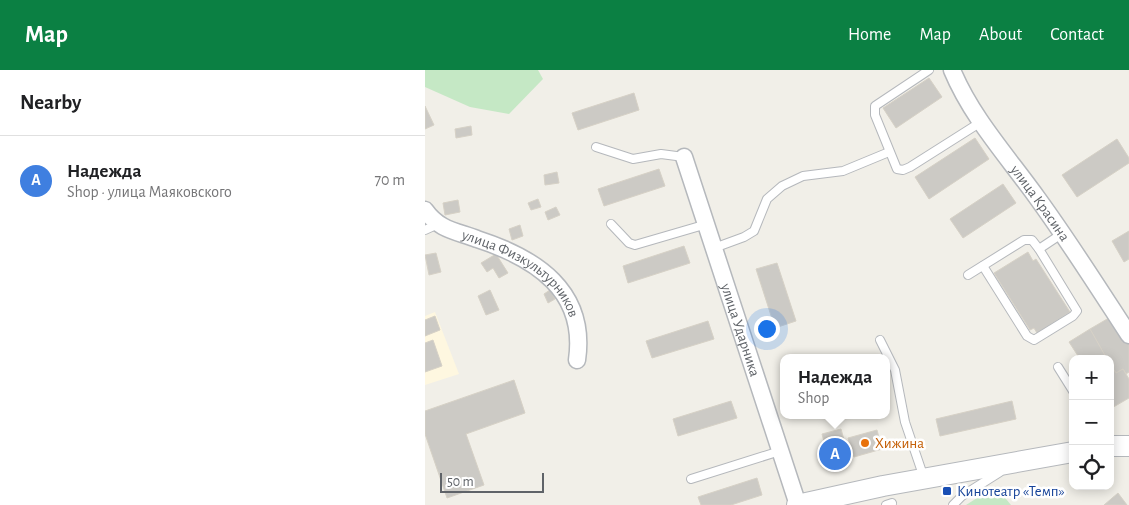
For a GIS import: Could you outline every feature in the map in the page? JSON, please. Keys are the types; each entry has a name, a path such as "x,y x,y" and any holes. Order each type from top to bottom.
{"street":[{"name":"улица Красина","path":"952,70 961,90 981,122 1063,233 1129,335"},
{"name":"улица Ударника","path":"684,157 780,451 801,504"},
{"name":"улица Физкультурников","path":"425,210 431,227 476,238 537,267 554,280 573,312 578,341 577,360"},
{"path":"1114,446 1129,446"},
{"path":"801,504 924,478 1069,453"}],"lane":[{"path":"929,70 875,106 875,116 895,165 903,170 981,122"},
{"path":"596,147 633,159 661,154 684,157"},
{"path":"714,248 744,238 754,231 767,199 782,186 803,176 843,171 889,152"},
{"path":"611,224 629,243 635,245 707,224"},
{"path":"1039,249 1063,233"},
{"path":"968,276 983,266 1025,240 1032,240 1077,311 1073,316 1034,340 1027,336 983,266"},
{"path":"880,340 887,354"},
{"path":"890,360 895,370 905,422 924,478"},
{"path":"1058,366 1069,384"},
{"path":"691,479 780,451"},
{"path":"953,505 962,496 1013,461"}],"shaded area":[{"path":"435,312 459,374 425,385 425,316"}],"green space":[{"path":"425,70 538,70 543,79 509,114 470,107 425,87"},
{"path":"985,493 1001,493 1011,505 966,505"}],"building":[{"path":"929,78 942,97 896,128 883,108"},
{"path":"634,93 639,110 578,130 572,113"},
{"path":"425,106 434,125 425,129"},
{"path":"471,126 472,135 456,138 455,129"},
{"path":"975,138 989,159 929,199 915,177"},
{"path":"1117,139 1129,158 1129,163 1077,197 1062,175"},
{"path":"659,169 665,186 604,206 598,189"},
{"path":"557,172 559,183 545,185 544,175"},
{"path":"1003,184 1016,203 963,238 950,219"},
{"path":"538,199 541,207 531,210 528,203"},
{"path":"458,200 460,212 445,215 443,203"},
{"path":"556,207 560,215 548,220 545,212"},
{"path":"520,225 523,236 512,240 509,229"},
{"path":"1129,231 1129,259 1124,262 1112,241"},
{"path":"684,246 690,263 628,283 623,266"},
{"path":"1028,252 1033,261 1036,259 1070,312 1037,333 1034,328 1030,330 994,273"},
{"path":"436,253 441,272 429,275 425,255"},
{"path":"496,254 508,273 499,278 493,268 487,272 481,263"},
{"path":"777,263 796,321 775,328 756,269"},
{"path":"490,290 499,310 486,315 478,296"},
{"path":"550,290 555,299 548,303 544,294"},
{"path":"1114,315 1129,339 1129,372 1126,374 1123,369 1116,373 1114,370 1114,355 1105,355 1090,329"},
{"path":"435,316 440,330 425,336 425,320"},
{"path":"708,321 714,339 652,358 646,341"},
{"path":"1090,329 1105,355 1077,355 1069,342"},
{"path":"433,340 442,366 425,372 425,343"},
{"path":"1123,369 1129,379 1129,398 1114,407 1114,370 1116,373"},
{"path":"514,380 525,413 466,434 484,485 447,498 425,434 425,411"},
{"path":"731,401 737,418 678,436 673,419"},
{"path":"1012,401 1016,419 940,436 936,419"},
{"path":"841,429 849,458 830,464 822,434"},
{"name":"Хижина","path":"877,430 882,449 854,457 848,438"},
{"path":"757,478 762,495 731,505 701,505 698,497"},
{"path":"1118,493 1127,505 1104,505"}],"place":[{"name":"Хижина","path":"865,443"},
{"name":"Надежда","path":"835,454"},
{"name":"Кинотеатр «Темп»","path":"947,491"}]}
